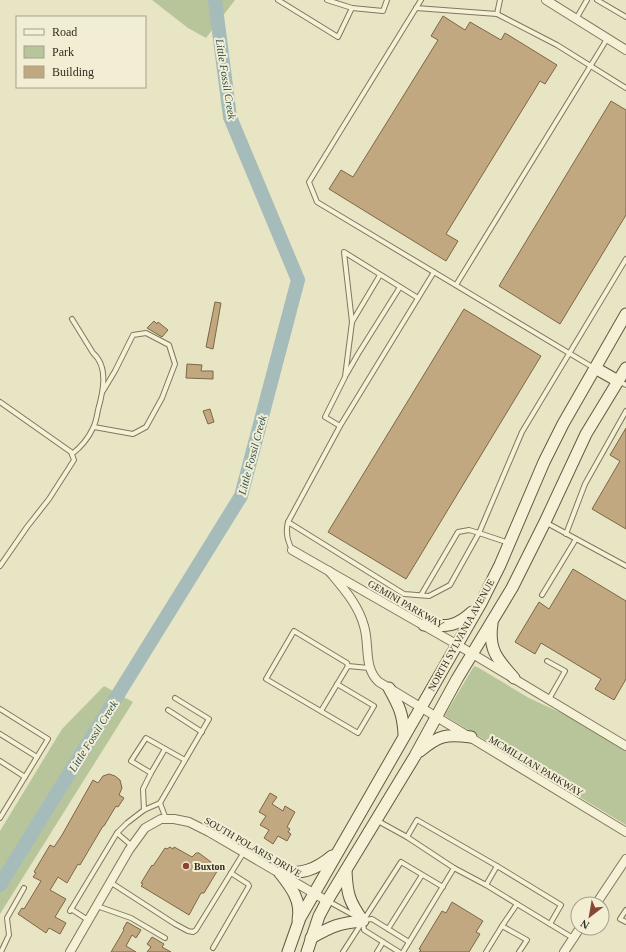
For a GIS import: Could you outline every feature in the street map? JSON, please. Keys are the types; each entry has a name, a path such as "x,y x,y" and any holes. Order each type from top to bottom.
{"main road":[{"name":"NORTH SYLVANIA AVENUE","path":"288,952 300,918 481,602 500,565 544,462 563,424 626,314"},
{"path":"595,368 622,383"},
{"name":"NORTH SYLVANIA AVENUE","path":"307,952 319,916 327,901 415,756 436,716 512,588 586,434 622,383 626,368"},
{"path":"424,625 450,626 459,622 470,614 481,602"},
{"path":"493,619 490,634 493,650 497,659 514,678"},
{"path":"389,688 400,708 404,735"},
{"path":"415,756 430,742 448,735 470,737"},
{"path":"280,873 307,871 321,865 339,849"},
{"path":"311,938 332,926 362,920 350,900 347,890 346,870"},
{"path":"280,873 293,890 299,903 297,928"}],"street":[{"path":"546,0 626,50"},
{"name":"GEMINI PARKWAY","path":"292,550 473,654"},
{"name":"GEMINI PARKWAY","path":"329,571 352,599 360,613 365,627 369,668"},
{"path":"473,654 626,746"},
{"path":"369,668 374,678 420,708 436,716"},
{"name":"MCMILLIAN PARKWAY","path":"436,716 626,832"},
{"name":"SOUTH POLARIS DRIVE","path":"70,952 132,846 145,828 161,819 174,819 189,822 244,852 327,901"},
{"path":"601,896 626,859"},
{"path":"564,952 573,938"}],"lane":[{"path":"278,0 338,37 352,8"},
{"path":"327,0 352,8 383,12 387,0"},
{"path":"421,0 309,182 317,202 595,368"},
{"path":"498,14 500,0"},
{"path":"576,19 587,0"},
{"path":"597,0 626,18"},
{"path":"416,8 498,14 557,45 626,88"},
{"path":"456,285 607,38"},
{"path":"345,377 352,322 344,252 418,298"},
{"path":"288,522 404,594 429,596 450,585 479,533 522,432 626,259"},
{"path":"292,550 287,538 286,527 288,522 340,426 434,272"},
{"path":"352,322 380,275"},
{"path":"340,426 325,417 358,354 400,287"},
{"path":"72,318 93,353 97,357 103,373 103,392 94,427 84,444 72,454"},
{"path":"94,427 133,434 146,427 162,398 175,364 169,345 146,333 133,335 103,392"},
{"path":"0,402 71,452 74,460 49,499 27,527 0,566"},
{"path":"566,534 585,484 626,411"},
{"path":"545,522 626,566"},
{"path":"421,595 458,532 469,530 509,543"},
{"path":"542,595 576,539"},
{"path":"338,684 374,706 358,733 266,679 294,631 347,663 348,666 369,668"},
{"path":"547,661 565,671 548,700"},
{"path":"321,711 348,666"},
{"path":"89,920 70,910 117,833 126,823 144,810 160,803 209,719 175,698"},
{"path":"0,709 48,739 1,815"},
{"path":"168,710 202,732"},
{"path":"0,734 37,757"},
{"path":"150,773 131,761 146,738 185,760"},
{"path":"144,810 143,789 150,773 165,749"},
{"path":"0,761 25,777"},
{"path":"160,803 166,819"},
{"path":"376,820 407,837 454,868 486,885 573,938"},
{"path":"407,837 417,820 497,866 561,905 550,924"},
{"path":"117,833 132,846"},
{"path":"110,882 175,924 193,932 196,930 244,852"},
{"path":"343,952 362,920 401,862 442,887"},
{"path":"486,885 497,866"},
{"path":"403,952 454,868"},
{"path":"213,948 249,886 231,873"},
{"path":"388,929 422,875"},
{"path":"1,952 9,935 7,918 24,888"},
{"path":"327,901 362,920 372,919 409,942"},
{"path":"486,952 517,904"},
{"path":"97,906 132,918 165,938"},
{"path":"626,910 620,919 626,922"},
{"path":"362,920 364,930 398,952"},
{"path":"502,926 527,940 519,952"},
{"path":"377,952 383,942"}],"green space":[{"path":"152,0 235,0 206,38 188,28"},
{"path":"474,666 529,698 576,720 626,750 626,825 445,715"},
{"path":"104,686 133,702 0,914 0,831 62,729"}],"building":[{"path":"443,16 465,30 470,22 501,40 505,33 557,65 545,84 540,81 446,234 458,241 446,261 329,189 341,170 353,177 438,40 431,36"},
{"path":"611,101 626,110 626,215 560,324 499,286"},
{"path":"215,302 221,303 213,349 206,347"},
{"path":"464,309 541,356 406,579 328,532"},
{"path":"154,321 157,324 158,322 168,330 162,337 147,328"},
{"path":"187,364 202,365 201,371 213,371 213,379 186,378"},
{"path":"210,409 214,422 208,424 203,411"},
{"path":"626,428 626,529 592,509 620,461 610,455"},
{"path":"573,569 626,601 626,679 614,700 595,689 601,679 541,643 535,654 515,642 539,602 549,609"},
{"path":"109,774 120,780 122,788 119,795 124,798 118,807 116,806 80,865 78,864 67,883 58,877 50,890 66,899 55,917 66,923 60,934 49,928 46,933 18,914 22,908 24,909 41,881 33,877 36,873 34,872 50,845 54,847 62,835 93,780 98,783 103,776"},
{"path":"270,793 277,797 272,804 283,811 285,806 295,812 287,827 290,829 288,832 291,834 287,841 278,836 273,844 264,838 269,830 260,825 266,816 259,812"},
{"path":"170,847 173,849 174,847 192,857 196,853 199,853 219,868 204,893 201,893 189,915 141,886 143,884 141,883 152,865 153,866 165,848 167,849"},
{"path":"452,902 483,921 476,932 480,934 469,952 419,952 421,950 419,949 442,911 446,913"},
{"path":"127,922 141,930 136,938 132,935 126,946 136,952 111,952 124,930 123,929"},
{"path":"152,937 164,944 162,947 171,952 147,952 151,947 147,944"}],"waterway":[{"name":"Little Fossil Creek","path":"0,885 241,496 298,280 230,117 215,0"}],"place":[{"name":"Buxton","path":"186,866"}]}
